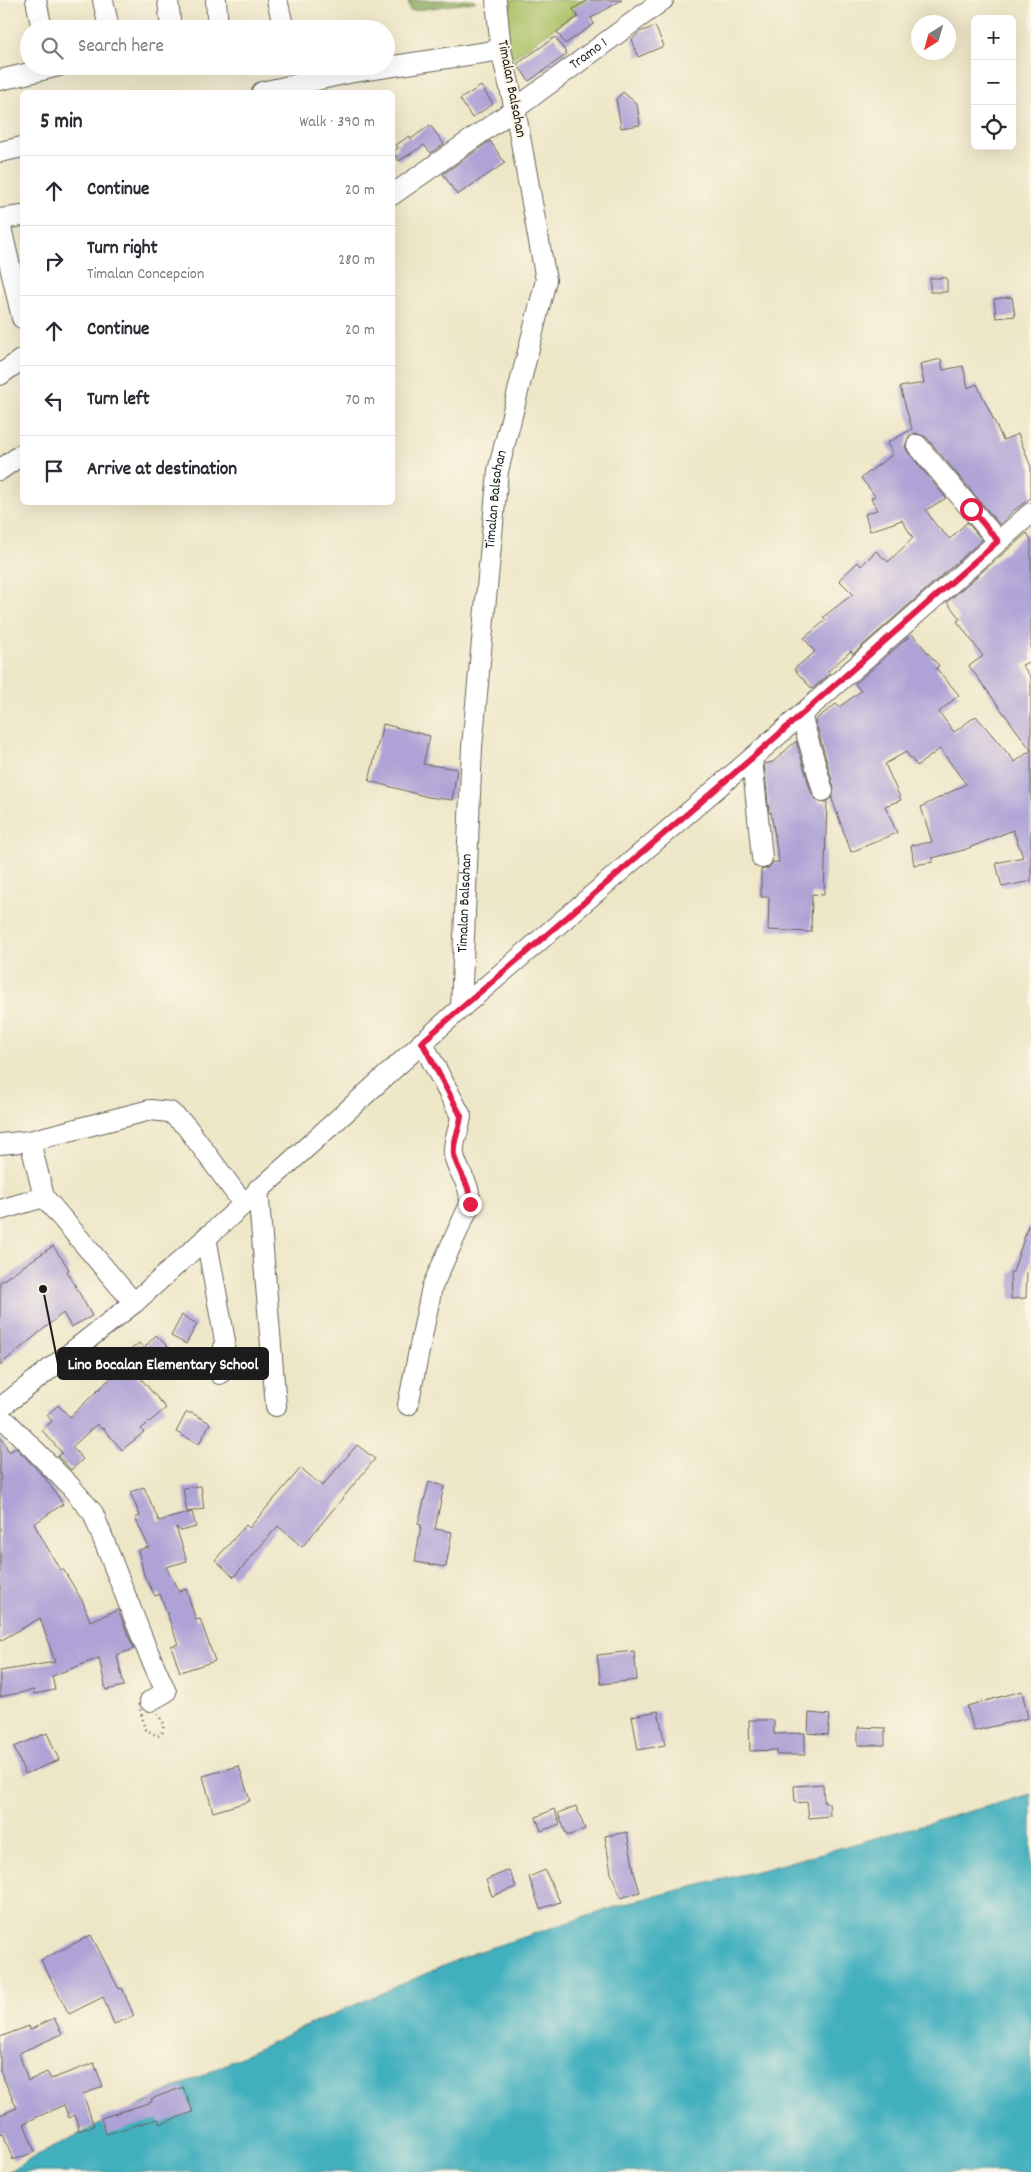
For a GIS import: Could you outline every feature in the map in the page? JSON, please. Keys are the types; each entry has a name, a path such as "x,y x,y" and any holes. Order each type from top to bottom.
{"street":[{"path":"36,0 40,20"},
{"path":"103,0 107,20"},
{"path":"168,0 171,20"},
{"path":"216,0 217,20"},
{"path":"277,0 282,20"},
{"name":"Timalan Balsahan","path":"461,1008 472,747 498,471 546,280 515,109 501,50 496,0"},
{"name":"Tramo 1","path":"395,193 515,109 663,0"},
{"path":"395,66 501,50"},
{"path":"0,80 20,75"},
{"path":"268,90 297,81 335,75"},
{"path":"0,152 20,147"},
{"path":"0,219 20,216"},
{"path":"0,223 20,309"},
{"path":"0,375 20,360"},
{"path":"917,445 998,541"},
{"path":"0,470 20,455"},
{"path":"0,1408 134,1303 422,1042 802,715 1031,513"},
{"path":"802,715 823,791"},
{"path":"752,758 762,858"},
{"path":"408,1405 432,1287 470,1204 471,1192 454,1155 461,1116 422,1042"},
{"path":"0,1144 30,1141 150,1110 170,1112 186,1126 244,1203"},
{"path":"30,1141 44,1197 134,1303"},
{"path":"258,1189 276,1406"},
{"path":"0,1210 44,1197"},
{"path":"206,1237 225,1341 220,1374"},
{"path":"0,1419 8,1423 71,1486 93,1513 145,1645 166,1692 150,1701"}],"green space":[{"path":"408,0 475,0 475,2 410,11"},
{"path":"499,0 594,0 511,59"}],"water":[{"path":"1031,1794 1031,2172 8,2172 46,2150 291,2033 468,1955 634,1901 765,1869"}],"building":[{"path":"588,0 622,0 591,18 594,24 565,44 557,32 578,17 573,9"},
{"path":"655,26 664,46 638,57 632,39 640,32"},
{"path":"555,37 567,54 529,81 517,64"},
{"path":"481,86 493,104 472,118 460,99"},
{"path":"623,92 637,104 640,125 621,128 616,99"},
{"path":"430,125 444,144 431,153 424,145 399,161 395,155 395,150 398,148 396,145 409,136 411,139"},
{"path":"490,141 505,163 457,195 443,174"},
{"path":"930,278 947,278 947,292 930,292"},
{"path":"1012,297 1015,316 996,318 994,299"},
{"path":"941,359 943,370 963,366 968,388 977,384 1003,440 1018,434 1031,467 1031,498 1013,511 1000,525 926,437 915,433 909,436 905,447 946,498 926,510 935,524 950,539 967,522 982,540 853,654 851,651 828,671 830,674 812,689 794,669 815,652 804,638 826,620 823,617 853,594 839,580 858,562 861,566 876,551 888,562 913,538 902,520 870,531 865,514 877,510 871,498 875,496 861,478 893,454 887,443 912,429 900,387 924,383 920,364"},
{"path":"1027,533 1031,540 1031,661 1022,665 1031,677 1031,750 969,666 983,656 957,621 960,619 947,602"},
{"path":"912,634 939,666 936,668 959,695 939,712 954,732 976,716 1015,762 1031,750 1031,881 1002,887 996,863 1023,857 1013,830 964,850 932,858 933,862 914,865 911,845 932,842 921,807 966,784 940,749 917,766 906,752 885,764 901,800 885,806 897,833 851,852 832,799 834,788 815,720 836,704 839,707 861,691 855,684"},
{"path":"383,724 430,736 423,764 457,769 452,800 428,797 369,781"},
{"path":"796,741 812,795 820,802 827,802 824,895 812,894 811,932 768,930 769,897 761,897 761,870 768,868 773,862 779,862 771,812 769,813 764,764 773,762"},
{"path":"1028,1226 1031,1227 1031,1260 1027,1273 1026,1298 1011,1299 1010,1272 1013,1272"},
{"path":"53,1246 69,1269 67,1271 92,1316 71,1327 63,1313 0,1365 0,1282"},
{"path":"182,1315 197,1324 186,1344 171,1336"},
{"path":"156,1335 169,1348 158,1360 145,1347"},
{"path":"139,1343 153,1357 136,1373 166,1408 141,1429 144,1432 122,1450 103,1428 101,1429 97,1424 72,1447 83,1459 71,1470 58,1456 62,1453 42,1430 52,1421 47,1415 58,1405 70,1417 118,1371 112,1365"},
{"path":"186,1413 192,1413 210,1423 199,1444 176,1432"},
{"path":"0,1436 9,1452 16,1448 45,1478 63,1504 34,1524 60,1570 63,1569 83,1602 90,1621 118,1610 134,1649 117,1655 124,1686 106,1690 99,1658 52,1676 55,1690 34,1694 33,1690 0,1697 0,1671 55,1662 40,1618 0,1641"},
{"path":"357,1445 375,1459 302,1547 278,1526 234,1577 215,1560 246,1525 249,1528 301,1468 322,1486"},
{"path":"429,1482 444,1486 435,1529 452,1532 446,1567 415,1562 421,1525 418,1524"},
{"path":"201,1486 204,1509 187,1512 183,1488"},
{"path":"144,1487 159,1521 192,1512 196,1527 181,1531 176,1527 187,1561 166,1567 179,1592 186,1589 196,1620 200,1619 215,1661 180,1672 171,1646 178,1644 160,1594 155,1596 144,1575 138,1550 149,1547 135,1518 140,1516 130,1492"},
{"path":"634,1651 637,1680 601,1684 597,1655"},
{"path":"1022,1691 1028,1718 974,1731 967,1706"},
{"path":"658,1711 665,1745 638,1750 632,1716"},
{"path":"809,1713 830,1715 828,1735 808,1733"},
{"path":"749,1720 774,1720 774,1734 805,1733 805,1755 777,1755 777,1750 750,1751"},
{"path":"858,1727 885,1728 885,1745 858,1745"},
{"path":"47,1733 59,1760 25,1774 14,1747"},
{"path":"239,1766 250,1801 213,1812 203,1776"},
{"path":"823,1784 824,1803 829,1803 830,1816 809,1818 807,1802 795,1803 794,1786"},
{"path":"576,1806 585,1829 567,1836 558,1813"},
{"path":"554,1809 560,1824 541,1831 536,1817"},
{"path":"627,1832 634,1872 640,1892 621,1898 611,1873 605,1836"},
{"path":"509,1870 516,1887 492,1896 486,1880"},
{"path":"545,1870 560,1902 540,1909 529,1877"},
{"path":"91,1935 119,1989 122,1988 134,2016 114,2024 103,1997 69,2014 41,1960"},
{"path":"54,2018 62,2034 19,2053 28,2081 47,2072 51,2079 94,2063 103,2087 83,2094 94,2126 79,2131 75,2115 69,2118 64,2105 24,2123 35,2152 13,2160 3,2133 0,2134 0,2115 17,2108 0,2071 0,2037 29,2026 30,2030"},
{"path":"183,2087 193,2112 160,2124 158,2119 106,2134 101,2118 152,2102 151,2099"}],"place":[{"name":"Lino Bocalan Elementary School","path":"43,1289"}],"route":[{"path":"470,1204 471,1192 454,1155 461,1116 422,1042 752,758 998,541 971,509"}]}
